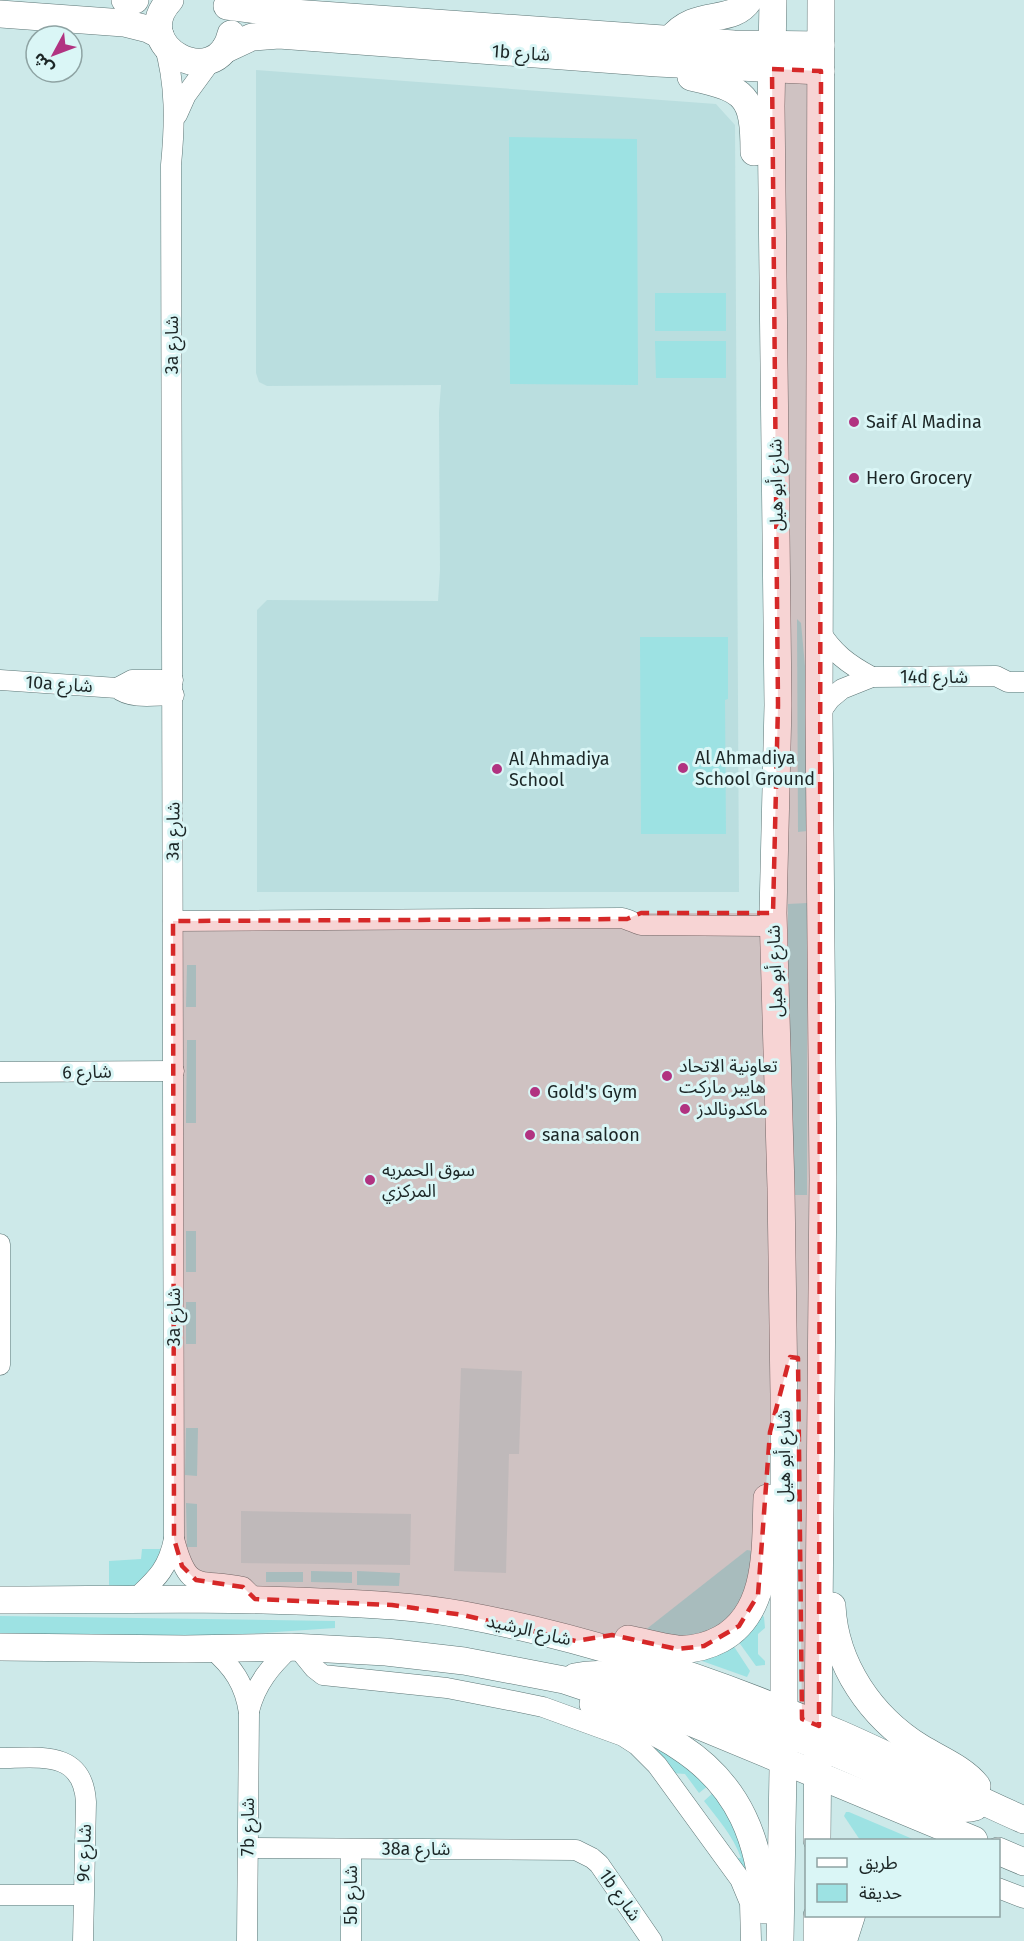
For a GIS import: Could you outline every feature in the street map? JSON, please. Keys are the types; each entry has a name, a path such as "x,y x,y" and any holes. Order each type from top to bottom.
{"main road":[{"path":"125,0 135,0"},
{"path":"162,40 159,24 161,14 170,0"},
{"path":"749,0 744,7 734,13 694,20 686,24 664,51 677,73 726,85 741,95 746,102 753,118 756,176 765,195 773,205"},
{"name":"شارع أبو هيل","path":"773,0 778,693 774,919 784,1394 801,1742 817,1839"},
{"name":"شارع أبو هيل","path":"780,1941 801,1742 821,1508 823,1179 819,630 821,0"},
{"path":"0,14 124,23 148,29 162,40 177,58 205,62 219,54 230,40 233,29 232,17 224,3"},
{"name":"1b شارع","path":"224,3 265,11 664,51"},
{"name":"1b شارع","path":"219,54 252,37 279,35 821,58"},
{"path":"782,1272 798,1332 801,1742 796,1941"},
{"path":"576,1641 601,1635 612,1635 677,1649 690,1649 729,1635 743,1621 753,1606 760,1583 765,1544 770,1432 775,1412 784,1394"},
{"path":"821,1508 826,1514 831,1529 832,1609 836,1632 842,1655 866,1699 891,1727 974,1782 987,1804 1024,1820"},
{"name":"شارع الرشيد","path":"0,1600 255,1599 392,1605 463,1615 629,1654 675,1670 972,1839"},
{"path":"0,1647 294,1647 386,1652 464,1661 564,1680 590,1674 617,1675 648,1683 862,1764 938,1802 954,1807 970,1808 987,1804"},
{"path":"564,1680 574,1692 588,1702 679,1746 719,1781 736,1804 758,1852 763,1878 768,1941"},
{"path":"1000,1851 1024,1862"},
{"path":"1000,1867 1015,1872 1024,1871"},
{"path":"817,1917 817,1941"},
{"path":"834,1941 835,1925 839,1917"}],"street":[{"name":"3a شارع","path":"134,1600 159,1577 167,1565 174,1539 171,165 174,124 173,79 162,40"},
{"name":"3a شارع","path":"174,124 186,94 219,54"},
{"path":"819,630 829,647 842,659 872,677"},
{"name":"14d شارع","path":"996,676 1004,670 1024,670"},
{"name":"14d شارع","path":"819,714 830,699 842,689 872,677 996,676 1004,681 1024,682"},
{"name":"10a شارع","path":"0,680 117,688 133,695 173,688"},
{"path":"173,921 627,919 641,913 774,919"},
{"name":"شارع 6","path":"0,1072 174,1071"},
{"path":"0,1244 0,1365"},
{"name":"3a شارع","path":"174,1539 182,1566 196,1580 243,1587 255,1599"},
{"path":"294,1647 324,1675 447,1688 543,1707 608,1729 637,1744 657,1765 740,1879 750,1904 751,1941"},
{"name":"7b شارع","path":"249,1713 255,1691 266,1672 294,1647"},
{"name":"7b شارع","path":"211,1648 235,1672 247,1697 249,1713 247,1941"},
{"name":"9c شارع","path":"0,1758 52,1758 74,1769 81,1779 85,1790 82,1941"},
{"name":"38a شارع","path":"248,1848 568,1849 584,1853"},
{"name":"5b شارع","path":"351,1849 351,1941"},
{"name":"1b شارع","path":"584,1853 599,1864 652,1941"},
{"path":"1000,1887 1024,1898"},
{"path":"0,1895 82,1895"},
{"path":"847,1941 855,1917"}],"highlighted area":[{"path":"772,69 821,71 819,1726 802,1719 798,1358 790,1357 770,1432 758,1595 739,1626 704,1646 677,1649 612,1635 576,1641 463,1615 392,1605 255,1599 243,1587 196,1580 182,1566 174,1539 173,921 627,919 641,913 773,913 778,705"}],"shaded area":[{"path":"256,70 716,104 735,125 739,892 257,892 257,610 267,600 438,601 441,385 267,386 259,382 256,373"},
{"path":"461,1368 522,1371 519,1454 509,1454 506,1573 454,1571"},
{"path":"241,1511 411,1514 410,1565 241,1563"}],"green space":[{"path":"509,137 637,139 638,385 510,384"},
{"path":"655,293 726,293 726,331 655,331"},
{"path":"655,341 726,341 726,378 656,378"},
{"path":"797,619 801,623 806,677 807,831 798,832"},
{"name":"Al Ahmadiya School Ground","path":"640,637 728,637 728,699 725,700 726,834 641,834"},
{"path":"807,903 807,1195 794,1195 788,1120 788,904"},
{"path":"187,965 196,965 196,1007 186,1007"},
{"path":"187,1040 196,1040 196,1123 186,1123"},
{"path":"186,1231 196,1231 196,1272 186,1272"},
{"path":"186,1302 196,1302 196,1344 186,1344"},
{"path":"186,1428 198,1428 197,1476 185,1475"},
{"path":"186,1503 197,1504 197,1547 187,1547"},
{"path":"142,1549 160,1549 157,1563 148,1577 133,1585 109,1585 109,1561 141,1559"},
{"path":"747,1550 753,1551 751,1577 739,1609 713,1630 683,1637 644,1631"},
{"path":"311,1571 352,1572 352,1583 311,1582"},
{"path":"357,1571 400,1573 399,1586 357,1585"},
{"path":"266,1572 303,1572 303,1582 266,1582"},
{"path":"762,1615 765,1628 758,1634 758,1654 765,1661 765,1665 756,1666 738,1641"},
{"path":"0,1616 335,1621 335,1628 215,1636 0,1635"},
{"path":"733,1645 750,1671 747,1677 702,1661"},
{"path":"649,1744 666,1752 709,1785 699,1793 685,1774 672,1773"},
{"path":"715,1791 736,1824 754,1889 734,1858 741,1858 734,1842 704,1801"},
{"path":"846,1812 849,1812 913,1839 859,1839 844,1816"}],"place":[{"name":"Saif Al Madina","path":"854,422"},
{"name":"Hero Grocery","path":"854,478"},
{"name":"Al Ahmadiya School Ground","path":"683,768"},
{"name":"Al Ahmadiya School","path":"497,769"},
{"name":"تعاونية الاتحاد هايبر ماركت","path":"667,1076"},
{"name":"Gold's Gym","path":"535,1092"},
{"name":"ماكدونالدز","path":"685,1109"},
{"name":"sana saloon","path":"530,1135"},
{"name":"سوق الحمريه المركزي","path":"370,1180"}]}
